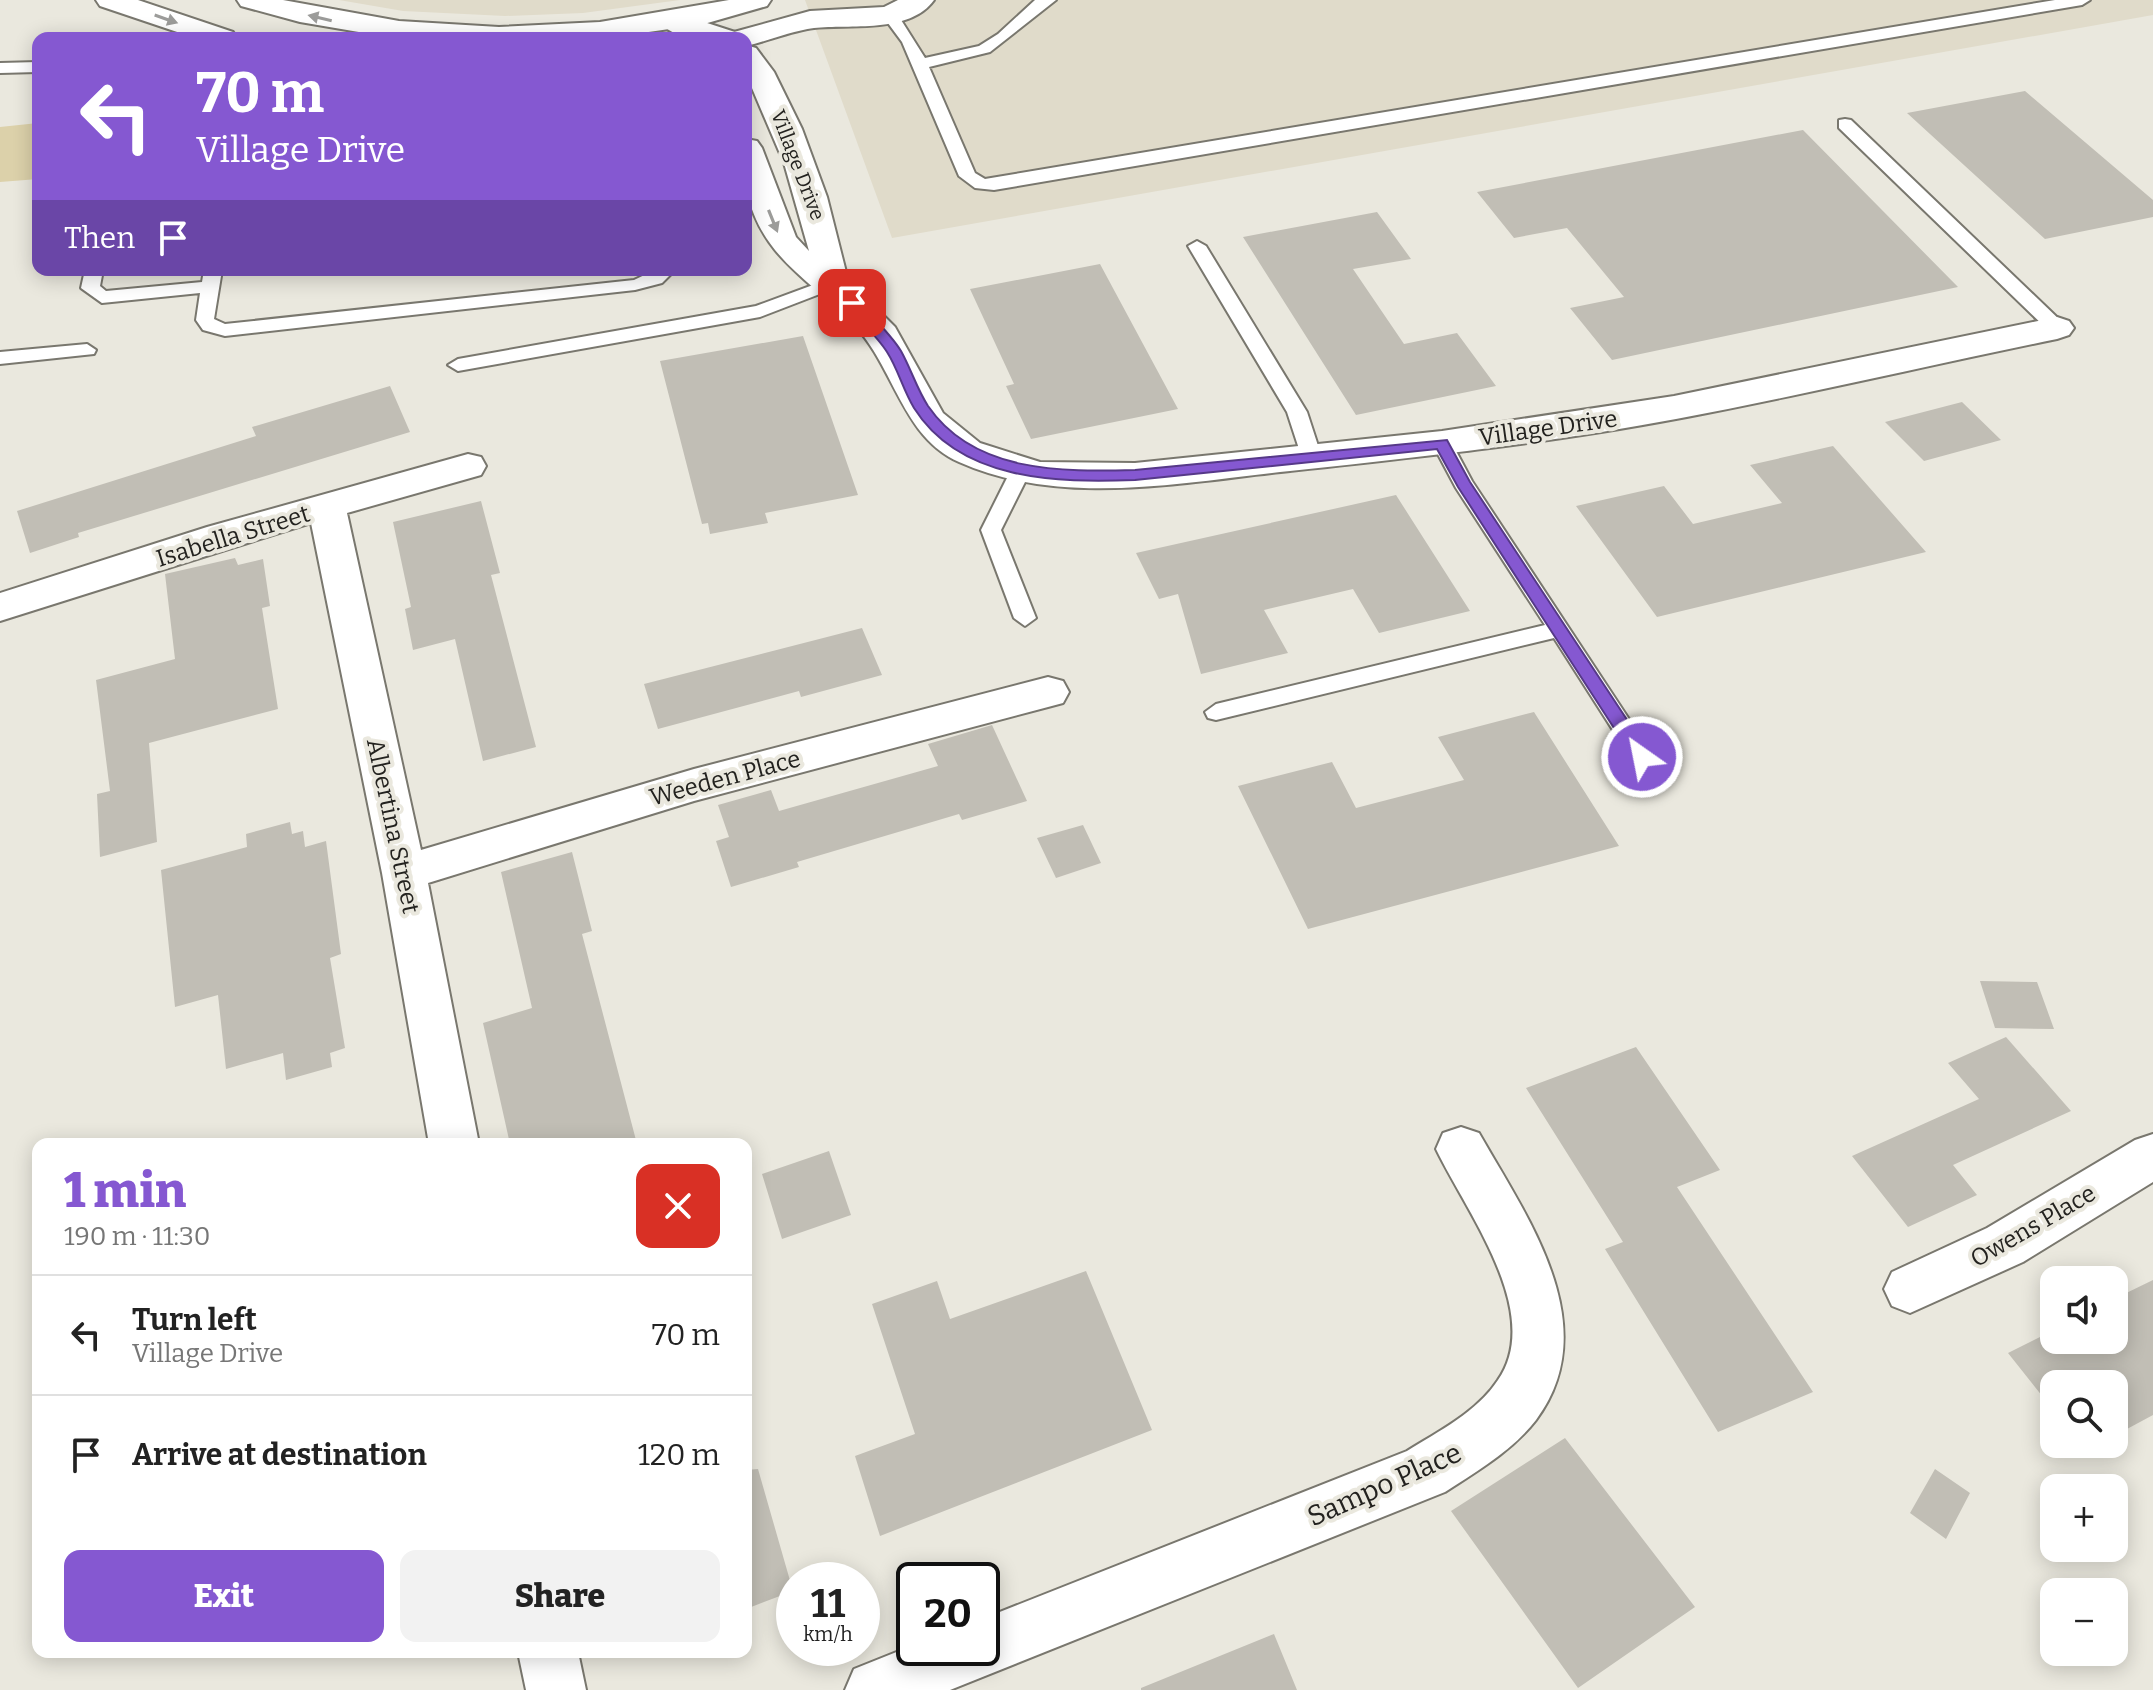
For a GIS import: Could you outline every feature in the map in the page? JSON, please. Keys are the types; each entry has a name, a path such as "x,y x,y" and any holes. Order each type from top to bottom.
{"street":[{"path":"110,0 205,32"},
{"path":"251,0 322,19 412,32"},
{"path":"561,32 673,21 757,0"},
{"path":"799,0 819,13 845,19"},
{"path":"752,35 794,22 890,15 920,0"},
{"path":"673,21 707,32"},
{"name":"Village Drive","path":"752,62 764,78 820,221 832,283"},
{"name":"Village Drive","path":"752,164 781,240 801,262 832,283 883,335 920,405 940,432 967,452 1021,470 1060,475 1122,476 1442,443 1658,411 2057,328"},
{"name":"Isabella Street","path":"0,607 210,540 468,466"},
{"name":"Albertina Street","path":"327,508 404,873 453,1138"},
{"name":"Weeden Place","path":"404,873 694,785 1048,692"},
{"name":"Sampo Place","path":"1000,1641 1425,1472 1465,1450 1497,1425 1530,1375 1542,1318 1525,1263 1461,1149"},
{"name":"Owens Place","path":"1910,1289 2005,1245 2153,1156"},
{"path":"549,1658 556,1690"},
{"name":"Sampo Place","path":"875,1690 936,1666"}],"lane":[{"path":"919,64 969,55 988,47 1003,37 1031,8 1048,0"},
{"path":"890,15 906,34 968,176 994,185 2082,0"},
{"path":"0,68 32,67"},
{"path":"1845,124 2057,328"},
{"path":"1197,246 1297,412 1312,458"},
{"path":"93,276 90,288 102,297 211,278 205,320 210,326 225,330 635,285 659,276"},
{"path":"458,365 736,317 783,304 832,283"},
{"path":"0,358 87,350"},
{"path":"1442,443 1463,483 1642,757"},
{"path":"1021,470 991,530 1025,618"},
{"path":"1216,712 1559,629"}],"shaded area":[{"path":"339,0 680,0 583,13 505,16 403,11"},
{"path":"805,0 2153,0 2153,15 892,238"},
{"path":"32,124 32,179 0,182 0,127"}],"building":[{"path":"2025,91 2153,200 2153,217 2045,239 1907,113"},
{"path":"1803,130 1958,287 1612,360 1570,308 1624,297 1567,228 1514,238 1477,192"},
{"path":"1377,212 1411,259 1353,269 1404,344 1457,333 1496,386 1356,415 1243,237"},
{"path":"1100,264 1178,409 1031,439 1006,386 1014,384 970,289"},
{"path":"803,336 858,495 765,513 768,523 710,534 708,523 702,524 660,361"},
{"path":"390,386 410,432 78,533 79,537 30,553 17,511 256,436 252,427"},
{"path":"1962,402 2001,440 1924,461 1885,422"},
{"path":"1833,446 1926,552 1657,617 1576,506 1664,486 1693,524 1782,503 1750,465"},
{"path":"1396,495 1470,611 1379,633 1353,589 1264,610 1288,653 1201,674 1178,594 1159,599 1136,553"},
{"path":"481,501 500,573 491,575 536,747 483,761 455,639 413,650 405,609 411,607 393,522"},
{"path":"235,558 238,565 263,559 270,606 262,608 278,709 149,743 157,842 100,857 97,794 110,791 96,680 175,659 165,574"},
{"path":"862,628 882,675 801,697 799,691 658,729 644,684"},
{"path":"1534,712 1619,846 1308,929 1238,786 1332,762 1356,808 1464,780 1438,737"},
{"path":"992,725 1027,801 962,820 959,814 797,862 799,867 731,887 716,841 729,837 718,805 771,790 779,811 938,766 928,744"},
{"path":"290,822 292,834 303,831 305,847 326,841 341,954 330,958 345,1048 330,1053 332,1067 286,1080 283,1053 226,1069 218,995 175,1007 161,870 247,847 246,834"},
{"path":"1083,825 1101,863 1056,878 1037,838"},
{"path":"572,852 592,931 582,934 635,1138 509,1138 483,1023 532,1008 501,872"},
{"path":"1980,981 2037,982 2054,1029 1995,1028"},
{"path":"2006,1037 2071,1111 1953,1165 1977,1195 1908,1227 1852,1156 1979,1099 1948,1063"},
{"path":"1636,1047 1720,1170 1677,1187 1813,1392 1718,1432 1605,1249 1623,1242 1526,1088"},
{"path":"829,1151 851,1215 782,1239 762,1174"},
{"path":"1086,1271 1152,1430 880,1536 855,1456 915,1434 872,1304 937,1281 950,1319"},
{"path":"2153,1280 2153,1415 2128,1428 2128,1370 2040,1370 2040,1393 2008,1353 2040,1337 2040,1354 2128,1354 2128,1292"},
{"path":"1565,1438 1695,1607 1578,1688 1451,1511"},
{"path":"758,1469 785,1562 776,1562 776,1598 752,1607 752,1470"},
{"path":"1935,1469 1970,1493 1946,1539 1910,1513"},
{"path":"1274,1634 1297,1690 1141,1690 1141,1688"}],"route":[{"path":"852,303 894,350 920,405 940,432 967,452 1021,470 1086,477 1135,475 1442,443 1463,483 1642,757"}]}
